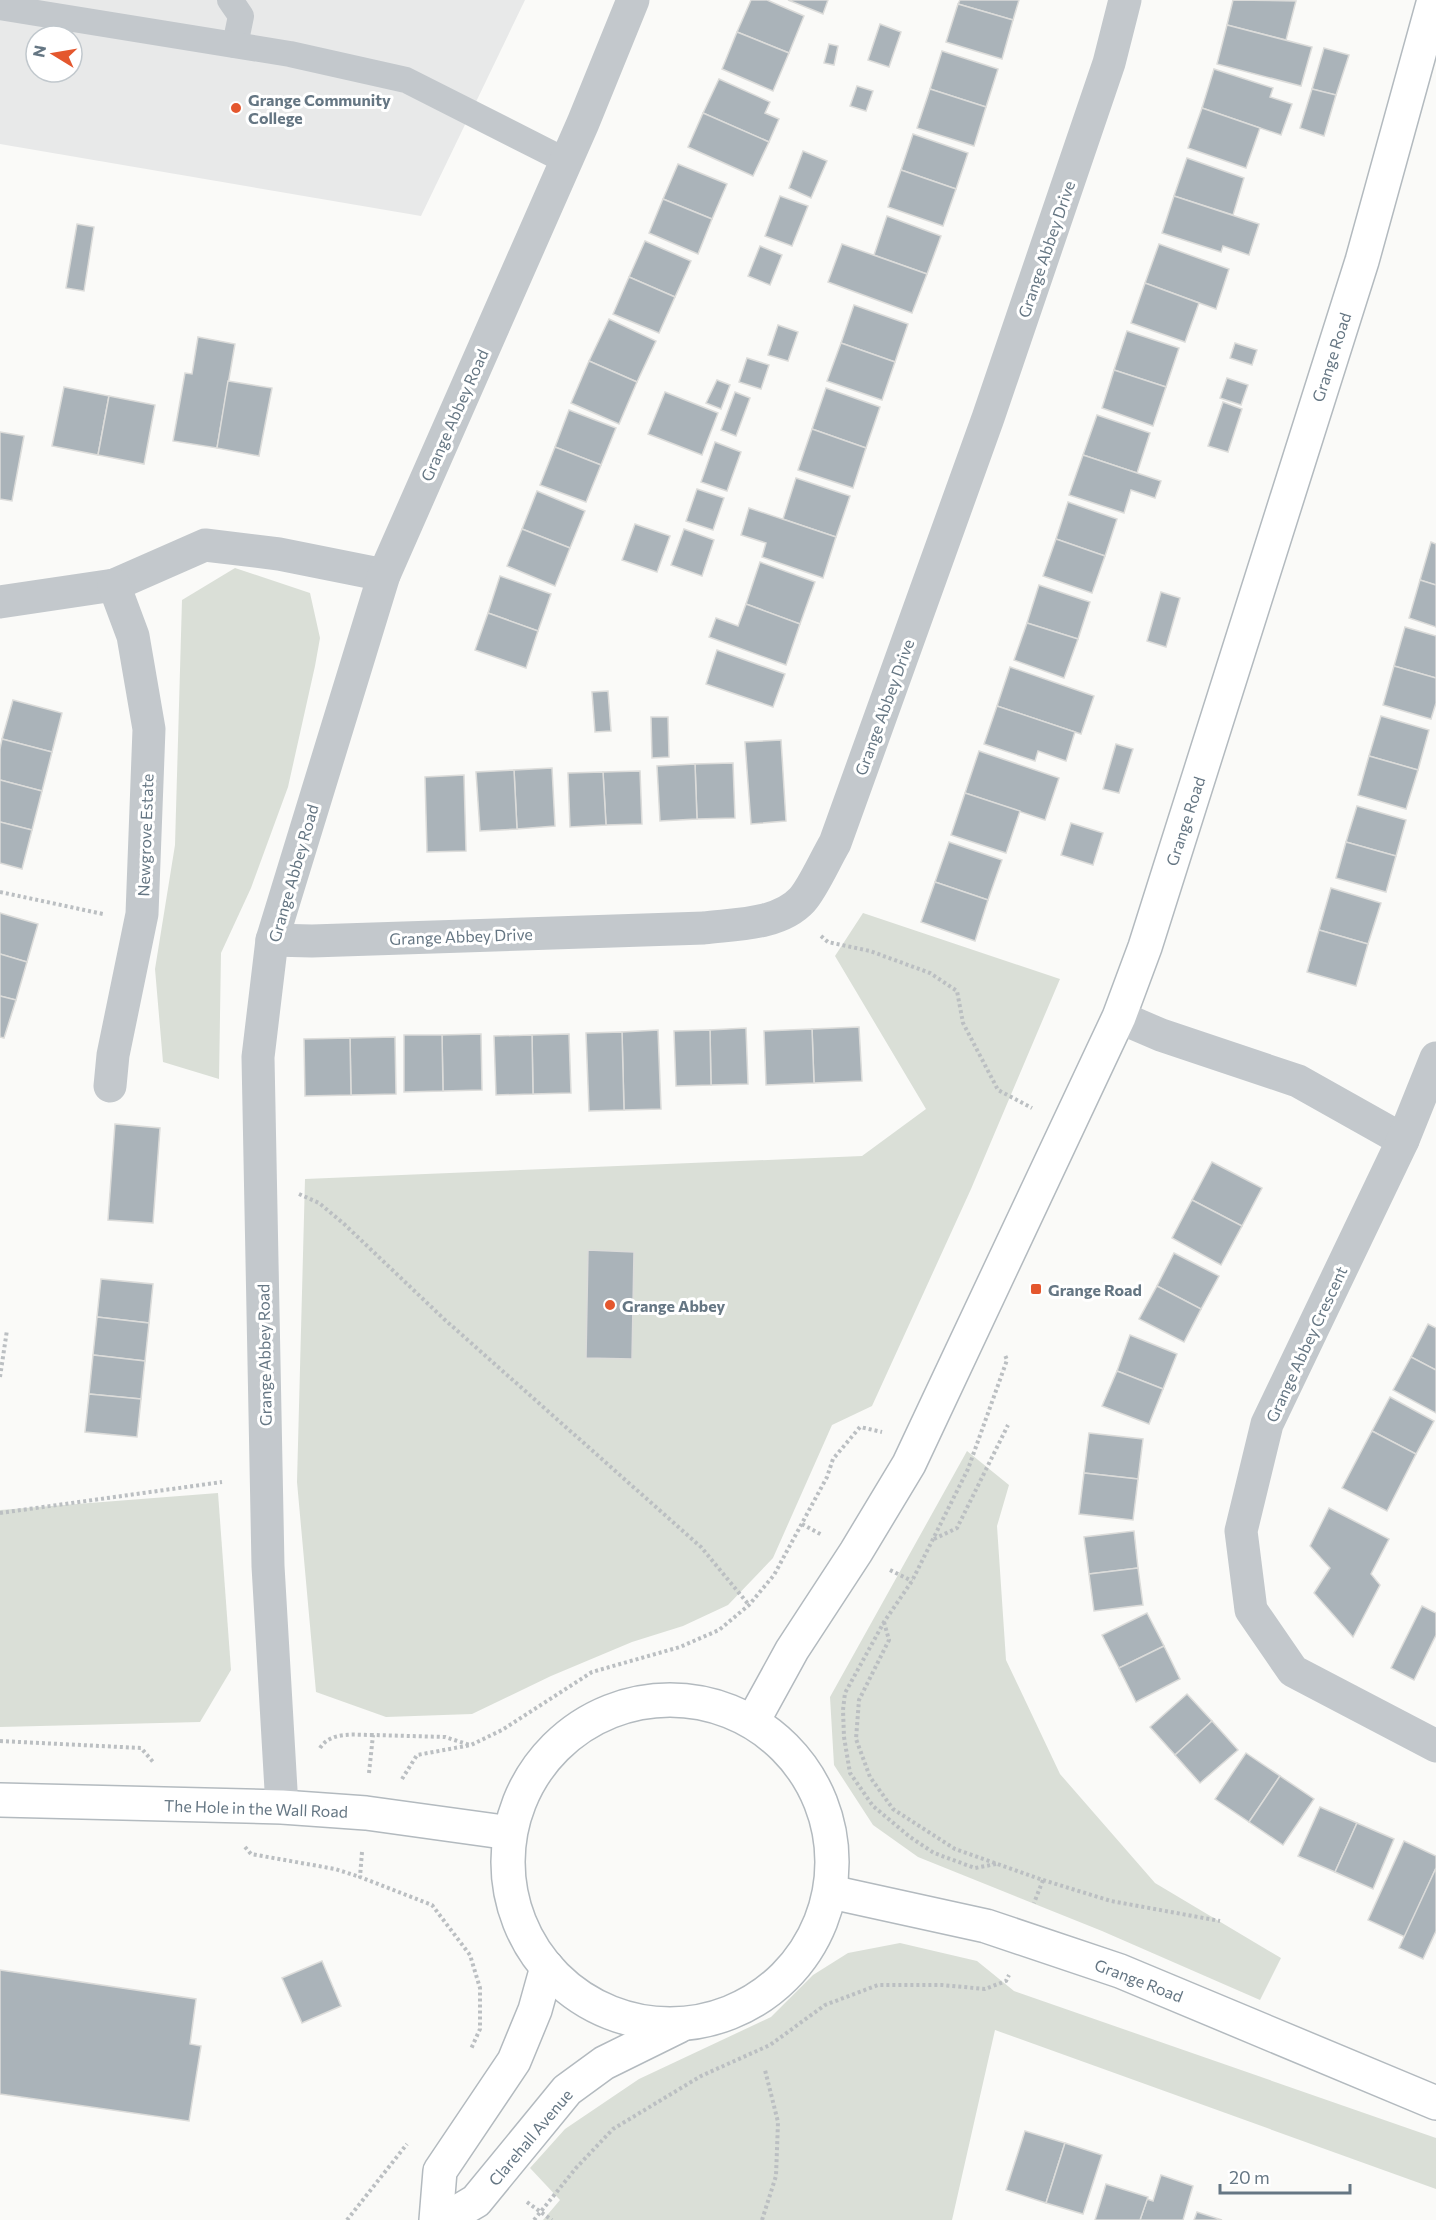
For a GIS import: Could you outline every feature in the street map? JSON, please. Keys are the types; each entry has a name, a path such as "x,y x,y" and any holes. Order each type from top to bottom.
{"main road":[{"name":"Grange Road","path":"753,1721 792,1650 856,1552 909,1464 1119,1017 1145,947 1362,261 1434,0"},
{"path":"652,1699 705,1702 753,1721 784,1745 809,1776 826,1812 834,1852 831,1892 815,1939 785,1979 746,2008 699,2024 649,2025 602,2011 557,1981 525,1938 508,1887 510,1833 527,1784 559,1742 603,1713 652,1699"},
{"name":"The Hole in the Wall Road","path":"0,1800 282,1807 379,1815 510,1833"},
{"name":"Grange Road","path":"831,1892 986,1926 1110,1968 1436,2103"},
{"path":"436,2220 440,2171 514,2061 535,2010 547,1967"},
{"name":"Clarehall Avenue","path":"444,2220 476,2201 567,2090 604,2063 683,2024"}],"street":[{"name":"Grange Abbey Road","path":"282,1807 268,1566 258,1057 272,940 384,575 566,161 633,0"},
{"name":"Grange Abbey Drive","path":"272,940 704,928 759,921 791,910 804,899 834,843 988,418 1109,63 1125,0"},
{"path":"0,602 114,585 205,545 279,555 384,575"},
{"name":"Newgrove Estate","path":"110,1086 113,1055 142,914 149,729 133,636 114,585"},
{"path":"1119,1017 1161,1035 1298,1081 1403,1140"},
{"name":"Grange Abbey Crescent","path":"1436,1058 1403,1140 1267,1424 1241,1531 1251,1611 1293,1671 1436,1746"}],"lane":[{"path":"230,0 241,16 235,45"},
{"path":"0,7 290,54 406,80 566,161"}],"path":[{"path":"0,892 104,914"},
{"path":"791,910 828,942 870,951 930,973 957,991 963,1023 998,1090 1067,1127"},
{"path":"261,1188 292,1190 319,1203 343,1223 444,1319 701,1546 748,1605"},
{"path":"985,1303 1007,1360 968,1469 912,1581 884,1622 845,1693 843,1710 844,1737 850,1773 873,1806 910,1837 934,1853 975,1868 997,1864"},
{"path":"0,1377 8,1329"},
{"path":"934,1539 957,1528 1008,1425"},
{"path":"379,1815 417,1755 471,1745 501,1730 592,1672 680,1647 718,1630 748,1605 774,1575 827,1477 833,1459 860,1427 871,1429"},
{"path":"0,1513 222,1482"},
{"path":"802,1524 825,1536"},
{"path":"888,1569 912,1581"},
{"path":"884,1622 889,1640 859,1700 856,1739 870,1778 893,1809 955,1849 1043,1880 1110,1901 1220,1921"},
{"path":"322,1745 325,1740 340,1736 373,1735 445,1737 471,1745"},
{"path":"372,1747 373,1735"},
{"path":"0,1741 141,1748"},
{"path":"214,1806 251,1854 340,1871 432,1905 470,1955 480,1988 480,2029 468,2056"},
{"path":"360,1877 361,1867"},
{"path":"1032,1909 1043,1880"},
{"path":"534,2220 576,2168 613,2129 701,2076 770,2045 825,2005 878,1985 942,1985 985,1989 1006,1981 1009,1973"},
{"path":"762,2220 776,2176 778,2122 765,2070"},
{"path":"347,2220 400,2154"},
{"path":"540,2212 552,2220"}],"shaded area":[{"name":"Grange Community College","path":"0,0 525,0 421,216 0,144"},
{"path":"235,568 310,593 320,638 288,787 251,888 221,953 219,1079 163,1062 155,969 175,845 182,600"},
{"path":"863,913 1060,979 971,1189 872,1406 832,1425 773,1558 728,1605 683,1626 632,1642 551,1676 472,1714 386,1717 316,1692 297,1482 305,1179 862,1156 926,1109 835,956"},
{"path":"967,1451 1009,1485 997,1526 1006,1660 1060,1774 1155,1883 1281,1958 1260,2000 1102,1931 918,1857 873,1825 834,1765 830,1697"},
{"path":"218,1493 231,1670 200,1722 0,1727 0,1510"},
{"path":"900,1943 977,1961 1014,1991 1436,2138 1436,2189 995,2030 952,2220 543,2220 560,2200 530,2168 565,2129 639,2079 771,2017 813,1975 848,1953"}],"building":[{"path":"751,0 767,0 804,16 789,53 737,32"},
{"path":"788,0 828,0 823,14"},
{"path":"960,0 1019,0 1013,20 958,4"},
{"path":"1233,0 1296,1 1286,40 1227,25"},
{"path":"958,4 1013,20 1002,59 946,42"},
{"path":"880,24 901,32 889,67 868,60"},
{"path":"1227,25 1312,47 1301,86 1217,64"},
{"path":"737,32 789,53 773,91 722,69"},
{"path":"829,44 838,46 834,65 824,63"},
{"path":"1324,48 1349,55 1336,95 1312,89"},
{"path":"942,51 998,69 986,107 930,89"},
{"path":"1214,69 1273,88 1270,97 1292,104 1281,135 1202,108"},
{"path":"719,79 770,102 765,113 779,119 769,142 703,113"},
{"path":"857,86 873,91 866,111 850,106"},
{"path":"930,89 986,107 974,146 917,128"},
{"path":"1312,89 1336,95 1324,136 1300,128"},
{"path":"1202,108 1260,128 1246,168 1188,148"},
{"path":"703,113 769,142 753,176 688,147"},
{"path":"913,134 968,153 956,189 901,170"},
{"path":"803,151 827,161 811,198 789,188"},
{"path":"1187,158 1244,178 1233,215 1174,196"},
{"path":"678,164 727,184 712,219 663,199"},
{"path":"901,170 956,189 943,226 888,207"},
{"path":"780,196 808,206 792,246 765,236"},
{"path":"1174,196 1259,224 1249,255 1223,246 1221,252 1162,233"},
{"path":"663,199 712,219 698,254 649,233"},
{"path":"887,216 941,236 927,274 874,255"},
{"path":"77,224 94,227 84,291 66,288"},
{"path":"645,241 691,261 675,297 629,277"},
{"path":"842,244 927,274 912,313 828,282"},
{"path":"1159,244 1229,269 1216,309 1145,283"},
{"path":"760,246 782,255 770,285 748,276"},
{"path":"629,277 675,297 659,333 613,314"},
{"path":"1145,283 1199,303 1185,342 1131,323"},
{"path":"854,305 908,324 895,362 841,343"},
{"path":"609,319 656,341 637,382 589,361"},
{"path":"778,325 798,332 788,361 768,355"},
{"path":"1127,331 1179,348 1166,387 1114,370"},
{"path":"198,337 235,344 217,448 173,441 185,373 192,374"},
{"path":"841,343 895,362 882,400 827,381"},
{"path":"1235,343 1257,350 1252,365 1230,358"},
{"path":"747,358 769,365 761,389 739,382"},
{"path":"589,361 637,382 619,424 571,403"},
{"path":"1114,370 1166,387 1153,426 1102,408"},
{"path":"1227,378 1248,385 1241,405 1220,398"},
{"path":"717,380 730,385 721,409 706,403"},
{"path":"228,381 272,388 259,456 217,448"},
{"path":"64,387 109,396 98,455 52,446"},
{"path":"826,388 880,407 866,448 812,429"},
{"path":"665,392 718,413 702,455 648,434"},
{"path":"735,392 750,398 736,436 721,430"},
{"path":"109,396 155,405 144,464 98,455"},
{"path":"1223,402 1242,409 1228,452 1208,446"},
{"path":"569,410 616,428 601,465 555,447"},
{"path":"1097,415 1150,433 1137,473 1083,455"},
{"path":"812,429 866,448 853,488 798,470"},
{"path":"0,432 24,436 12,501 0,499"},
{"path":"715,442 741,452 727,491 701,482"},
{"path":"555,447 601,465 586,502 540,485"},
{"path":"1083,455 1161,481 1155,498 1131,490 1124,513 1069,495"},
{"path":"796,478 850,496 836,537 783,519"},
{"path":"697,489 724,498 713,530 686,521"},
{"path":"537,491 585,511 570,548 522,529"},
{"path":"1068,502 1117,519 1105,556 1056,539"},
{"path":"749,508 836,537 823,578 762,557 766,543 741,535"},
{"path":"635,524 670,536 657,572 622,560"},
{"path":"522,529 570,548 555,586 507,566"},
{"path":"684,529 714,540 702,576 671,565"},
{"path":"1056,539 1105,556 1092,593 1043,576"},
{"path":"1431,542 1436,544 1436,585 1420,580"},
{"path":"760,562 815,582 800,624 746,604"},
{"path":"500,576 551,594 538,631 488,613"},
{"path":"1420,580 1436,585 1436,627 1409,618"},
{"path":"1039,585 1090,602 1078,639 1027,623"},
{"path":"1161,592 1180,598 1166,647 1147,641"},
{"path":"746,604 800,624 786,665 709,637 716,618 738,626"},
{"path":"488,613 538,631 526,668 475,650"},
{"path":"1027,623 1078,639 1064,678 1014,660"},
{"path":"1405,627 1436,636 1436,678 1394,666"},
{"path":"717,650 785,674 773,707 706,684"},
{"path":"1394,666 1436,678 1436,703 1431,719 1383,705"},
{"path":"1010,667 1094,696 1081,734 997,706"},
{"path":"608,691 611,731 595,732 592,692"},
{"path":"13,700 62,713 52,752 2,739"},
{"path":"997,706 1075,732 1066,761 1038,751 1035,761 984,744"},
{"path":"1381,716 1429,730 1418,770 1369,756"},
{"path":"651,717 668,717 669,757 652,758"},
{"path":"2,739 52,752 42,791 0,780"},
{"path":"781,740 786,821 751,824 745,742"},
{"path":"1116,744 1133,749 1119,793 1103,789"},
{"path":"979,751 1059,778 1045,820 965,793"},
{"path":"1369,756 1418,770 1406,809 1358,795"},
{"path":"733,763 735,818 697,819 695,764"},
{"path":"695,764 697,819 660,821 657,766"},
{"path":"552,768 555,826 517,829 514,770"},
{"path":"514,770 517,829 480,831 476,772"},
{"path":"640,771 642,824 606,825 603,772"},
{"path":"603,772 606,825 570,827 568,773"},
{"path":"464,775 466,851 427,852 425,777"},
{"path":"0,780 42,791 32,830 0,822"},
{"path":"965,793 1020,811 1006,853 951,835"},
{"path":"1357,806 1406,820 1396,856 1346,842"},
{"path":"0,822 32,830 22,869 0,863"},
{"path":"1071,823 1103,833 1093,865 1061,855"},
{"path":"949,842 1002,860 988,900 935,882"},
{"path":"1346,842 1396,856 1386,892 1336,878"},
{"path":"935,882 988,900 975,941 921,922"},
{"path":"1331,888 1381,903 1368,944 1319,930"},
{"path":"0,913 38,924 27,962 0,954"},
{"path":"1319,930 1368,944 1356,986 1307,972"},
{"path":"0,954 27,962 16,1000 0,996"},
{"path":"0,996 16,1000 4,1038 0,1037"},
{"path":"859,1027 862,1081 814,1083 812,1029"},
{"path":"746,1028 748,1084 711,1085 710,1030"},
{"path":"812,1029 814,1083 766,1085 764,1031"},
{"path":"658,1030 661,1109 624,1110 622,1032"},
{"path":"710,1030 711,1085 676,1086 674,1031"},
{"path":"622,1032 624,1110 589,1111 586,1033"},
{"path":"481,1034 482,1090 443,1091 442,1035"},
{"path":"569,1034 571,1093 533,1094 532,1035"},
{"path":"404,1035 442,1035 443,1091 404,1092"},
{"path":"532,1035 533,1094 496,1095 494,1036"},
{"path":"395,1037 396,1094 351,1095 350,1038"},
{"path":"350,1038 351,1095 305,1096 304,1039"},
{"path":"115,1124 160,1128 153,1223 108,1220"},
{"path":"1212,1162 1262,1188 1242,1226 1192,1200"},
{"path":"1192,1200 1242,1226 1221,1265 1172,1238"},
{"name":"Grange Abbey","path":"588,1250 634,1252 632,1359 586,1358"},
{"path":"1174,1253 1219,1276 1201,1309 1157,1286"},
{"path":"101,1279 153,1284 149,1323 97,1317"},
{"path":"1157,1286 1201,1309 1184,1342 1139,1319"},
{"path":"97,1317 149,1323 145,1361 93,1355"},
{"path":"1428,1324 1436,1328 1436,1370 1411,1357"},
{"path":"1130,1335 1177,1354 1163,1389 1117,1371"},
{"path":"93,1355 145,1361 141,1399 89,1394"},
{"path":"1411,1357 1436,1370 1436,1413 1393,1390"},
{"path":"1117,1371 1163,1389 1149,1424 1102,1406"},
{"path":"89,1394 141,1399 137,1437 85,1432"},
{"path":"1390,1397 1434,1421 1416,1454 1372,1431"},
{"path":"1372,1431 1416,1454 1387,1511 1342,1488"},
{"path":"1089,1433 1143,1439 1138,1479 1084,1473"},
{"path":"1084,1473 1138,1479 1133,1520 1079,1514"},
{"path":"1329,1508 1389,1539 1371,1574 1380,1585 1353,1637 1314,1593 1330,1568 1310,1546"},
{"path":"1134,1531 1138,1568 1089,1574 1084,1537"},
{"path":"1138,1568 1143,1605 1094,1611 1089,1574"},
{"path":"1422,1606 1436,1613 1436,1635 1414,1680 1391,1668"},
{"path":"1147,1613 1164,1646 1119,1668 1102,1635"},
{"path":"1164,1646 1180,1679 1136,1702 1119,1668"},
{"path":"1187,1694 1212,1721 1175,1755 1150,1727"},
{"path":"1212,1721 1238,1750 1200,1783 1175,1755"},
{"path":"1246,1753 1280,1776 1249,1822 1215,1799"},
{"path":"1280,1776 1314,1799 1283,1845 1249,1822"},
{"path":"1320,1807 1357,1823 1335,1872 1298,1856"},
{"path":"1357,1823 1394,1839 1373,1889 1335,1872"},
{"path":"1404,1841 1436,1856 1436,1868 1405,1937 1368,1920"},
{"path":"1436,1868 1436,1931 1423,1959 1399,1948"},
{"path":"322,1961 341,2006 302,2023 282,1978"},
{"path":"0,1970 196,1999 190,2044 201,2046 189,2121 0,2094"},
{"path":"1025,2131 1065,2143 1046,2203 1006,2190"},
{"path":"1065,2143 1102,2155 1083,2214 1046,2203"},
{"path":"1161,2175 1193,2186 1183,2220 1140,2220 1147,2199 1153,2201"},
{"path":"1106,2184 1148,2197 1140,2220 1095,2220"},
{"path":"1197,2212 1222,2220 1194,2220"}],"place":[{"name":"Grange Community College","path":"236,108"},
{"name":"Grange Road","path":"1036,1289"},
{"name":"Grange Abbey","path":"610,1305"}]}
